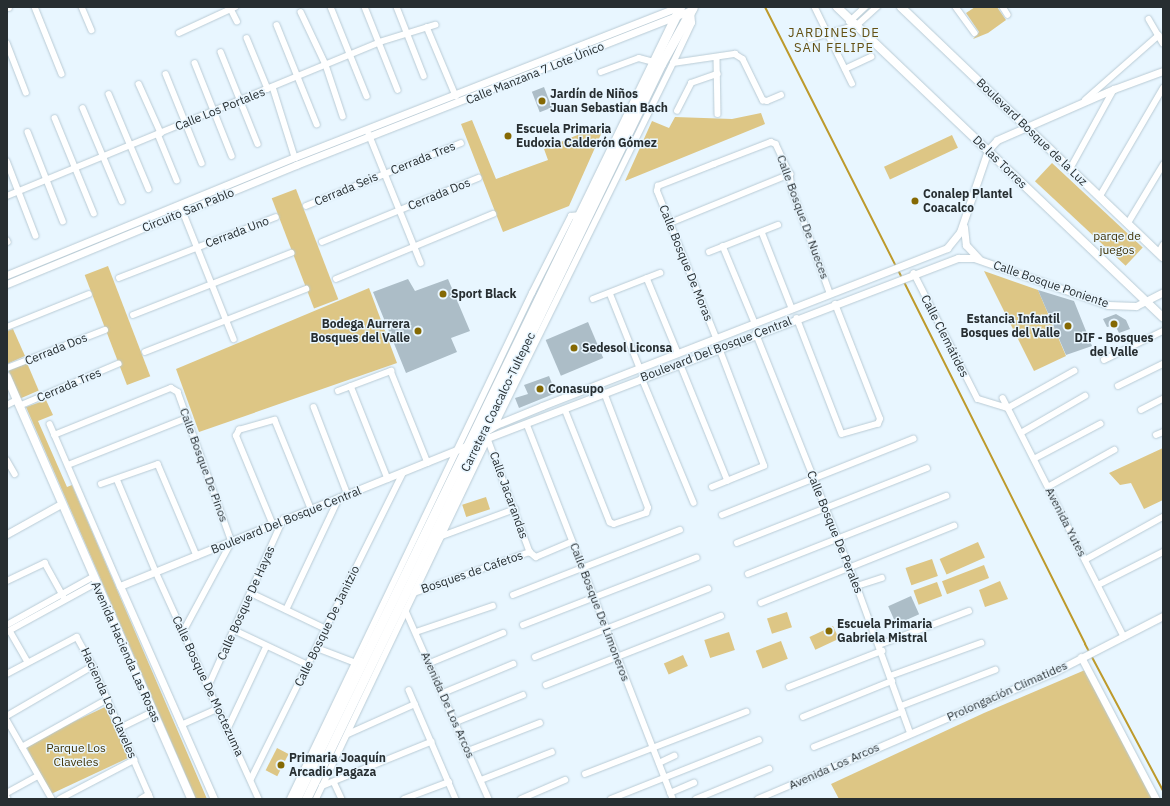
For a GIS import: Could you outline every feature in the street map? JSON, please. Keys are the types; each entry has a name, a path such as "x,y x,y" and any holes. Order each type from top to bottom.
{"main road":[{"name":"De las Torres","path":"837,7 1163,318"},
{"name":"Boulevard Bosque de la Luz","path":"901,7 1161,254"},
{"name":"Carretera Coacalco-Tultepec","path":"296,799 472,443 485,436 689,8"},
{"name":"Carretera Coacalco-Tultepec","path":"306,799 472,443 678,10"},
{"name":"Avenida Hacienda Las Rosas","path":"7,377 12,403 61,504 191,799"}],"street":[{"path":"35,7 62,74"},
{"path":"82,7 92,30"},
{"path":"331,7 352,54 367,96"},
{"path":"365,7 398,90"},
{"path":"397,7 424,76"},
{"path":"815,7 852,84"},
{"path":"854,22 865,7"},
{"path":"810,39 854,22 877,7"},
{"path":"956,7 975,33"},
{"path":"1002,7 1008,15"},
{"path":"179,33 232,8 237,21"},
{"path":"496,425 692,23 689,8"},
{"name":"Calle Manzana 7 Lote Único","path":"366,129 456,96 678,10 689,8"},
{"name":"Calle Manzana 7 Lote Único","path":"370,137 678,10"},
{"path":"301,12 326,65 343,116"},
{"path":"1149,18 1163,43"},
{"path":"277,25 317,124"},
{"name":"Calle Los Portales","path":"7,196 214,112 380,42 407,32 435,25"},
{"path":"427,27 456,96"},
{"path":"1084,101 1159,35"},
{"path":"247,38 270,88 295,157"},
{"path":"7,43 26,92"},
{"path":"221,52 258,144"},
{"path":"673,63 739,56 765,101 781,95"},
{"path":"845,69 871,57"},
{"path":"601,72 636,58 654,62"},
{"path":"717,58 718,114"},
{"path":"195,63 232,156"},
{"path":"983,261 966,245 964,221 988,150 997,140 1084,101 1163,71"},
{"path":"166,74 202,163"},
{"path":"677,111 691,83 717,74"},
{"path":"139,84 176,180"},
{"path":"1100,196 1163,88"},
{"path":"1070,169 1114,89"},
{"path":"109,94 149,189"},
{"path":"83,108 122,201"},
{"path":"424,108 426,115"},
{"path":"55,118 94,213"},
{"path":"366,129 422,263"},
{"name":"Circuito San Pablo","path":"7,275 366,129"},
{"path":"28,132 63,221"},
{"name":"Circuito San Pablo","path":"7,284 183,211 370,137"},
{"name":"Calle Bosque De Nueces","path":"657,188 714,164 773,142 790,174 792,189 830,293"},
{"name":"Cerrada Tres","path":"385,173 461,143"},
{"path":"7,162 36,236"},
{"path":"1128,223 1163,164"},
{"name":"Cerrada Seis","path":"306,206 385,173"},
{"path":"670,223 790,174"},
{"name":"Cerrada Dos","path":"322,242 478,178"},
{"path":"224,186 226,194"},
{"name":"Calle Bosque De Moras","path":"657,188 716,338"},
{"path":"180,204 234,339"},
{"path":"336,279 493,214"},
{"path":"290,799 353,662 452,454 571,216 580,215"},
{"name":"Cerrada Uno","path":"197,247 276,217"},
{"name":"Boulevard Del Bosque Central","path":"485,436 496,425 542,406 845,288 904,263 947,248 960,232 964,221"},
{"path":"709,252 778,225"},
{"path":"762,232 792,308"},
{"path":"1161,254 1163,244"},
{"path":"723,246 755,323"},
{"path":"119,278 197,247"},
{"path":"133,315 291,253"},
{"name":"Boulevard Del Bosque Central","path":"485,436 527,424 756,333 892,283 912,274 958,258 983,261"},
{"name":"Calle Bosque Poniente","path":"983,261 1108,305 1126,307 1147,302 1163,292"},
{"path":"593,300 660,273"},
{"name":"Calle Clemátides","path":"912,274 978,399 1008,408"},
{"path":"647,278 678,353"},
{"path":"845,288 850,298"},
{"path":"145,352 306,289"},
{"path":"610,293 640,368"},
{"path":"7,327 88,294"},
{"path":"797,318 842,434 878,424 880,418 835,304"},
{"name":"Cerrada Dos","path":"7,368 105,330"},
{"path":"1104,360 1163,331"},
{"name":"Calle Bosque De Perales","path":"756,333 857,586 910,732"},
{"path":"698,346 702,355"},
{"path":"712,487 762,467 764,463 719,348"},
{"path":"680,363 728,481"},
{"name":"Cerrada Tres","path":"12,403 118,364"},
{"path":"1118,386 1163,364"},
{"path":"1008,408 1074,371"},
{"path":"338,391 392,372 428,462"},
{"path":"642,378 694,503"},
{"path":"351,386 388,479"},
{"name":"Calle Bosque De Pinos","path":"54,435 174,389 187,418 232,542"},
{"path":"565,409 610,522 614,524 646,513 648,508 604,393"},
{"path":"1021,434 1085,396"},
{"name":"Avenida Yutes","path":"1003,398 1124,637"},
{"path":"1141,410 1163,399"},
{"path":"542,406 547,416"},
{"path":"314,407 348,495"},
{"path":"68,465 187,418"},
{"path":"272,523 236,436 239,430 275,420 311,508"},
{"path":"50,424 214,799"},
{"name":"Calle Bosque De Limoneros","path":"527,424 673,799"},
{"path":"1034,459 1100,424"},
{"path":"1156,435 1163,432"},
{"path":"316,799 442,536 485,436"},
{"name":"Calle Jacarandas","path":"485,436 515,509 530,552"},
{"path":"722,515 913,439"},
{"name":"Boulevard Del Bosque Central","path":"120,586 232,542 272,523 452,454 472,443"},
{"path":"1048,487 1114,450"},
{"path":"7,460 15,474"},
{"path":"101,484 153,464 161,468 196,556"},
{"path":"737,543 927,468"},
{"name":"Calle Bosque De Janitzio","path":"251,779 403,473"},
{"name":"Calle Bosque De Moctezuma","path":"117,479 183,633 259,799"},
{"path":"748,574 946,496"},
{"path":"286,610 339,498"},
{"path":"7,534 61,504"},
{"path":"442,536 515,509"},
{"path":"1085,560 1163,517"},
{"name":"Calle Bosque De Hayas","path":"208,686 252,593 283,519"},
{"path":"761,603 954,526"},
{"path":"513,595 680,530"},
{"path":"183,633 232,542"},
{"path":"530,552 536,557 572,542"},
{"name":"Bosques de Cafetos","path":"414,593 530,552"},
{"path":"1098,585 1163,552"},
{"path":"523,625 696,558"},
{"path":"7,581 45,563 66,600"},
{"path":"857,586 882,578"},
{"path":"7,625 63,594 94,580"},
{"path":"26,661 8,632 66,600 94,580"},
{"path":"535,657 708,589"},
{"path":"252,593 326,629"},
{"path":"416,632 493,606"},
{"name":"Avenida De Los Arcos","path":"406,611 489,799"},
{"path":"789,687 969,611"},
{"path":"546,685 721,616"},
{"name":"Prolongación Climatides","path":"910,732 1054,672 1163,616"},
{"path":"234,630 266,647 308,665"},
{"path":"430,663 503,633"},
{"name":"Hacienda Los Claveles","path":"7,674 26,661 77,637 93,666 150,797"},
{"path":"802,717 891,678 981,643"},
{"path":"227,730 266,647"},
{"path":"316,648 353,662"},
{"path":"1083,656 1156,799"},
{"path":"443,693 513,664"},
{"path":"7,716 93,666"},
{"path":"901,706 995,670"},
{"path":"409,690 456,799"},
{"path":"456,722 523,695"},
{"path":"22,747 108,699"},
{"path":"348,734 415,704"},
{"path":"181,725 218,709"},
{"path":"120,728 153,712"},
{"path":"585,774 654,749 746,712"},
{"path":"814,747 902,712"},
{"path":"7,720 52,799"},
{"path":"468,751 540,723"},
{"name":"Avenida Los Arcos","path":"758,799 910,732"},
{"path":"611,799 759,740"},
{"path":"322,786 431,742"},
{"path":"481,780 552,752"},
{"path":"659,763 674,756"},
{"path":"60,799 134,760"},
{"path":"696,799 769,769"},
{"path":"7,793 38,776"},
{"path":"521,799 565,780"},
{"path":"334,782 342,799"},
{"path":"404,799 449,782"},
{"path":"670,793 694,783"},
{"path":"141,799 150,797"}],"green space":[{"path":"975,7 997,7 1006,20 988,33 973,39 979,32 966,13"},
{"path":"761,113 765,124 625,181 652,121 669,128 675,117 732,119"},
{"path":"472,120 496,179 548,160 544,149 606,123 569,206 503,232 461,124"},
{"path":"952,135 958,148 890,179 884,167"},
{"name":"parqe de juegos","path":"1052,163 1143,248 1126,266 1035,181"},
{"path":"296,189 338,299 314,308 272,198"},
{"path":"108,266 150,376 127,385 85,275"},
{"path":"984,271 1038,290 1066,356 1034,371"},
{"path":"369,288 397,363 199,432 176,369"},
{"path":"13,329 25,356 7,364 7,331"},
{"path":"27,363 39,391 20,398 9,371"},
{"path":"46,400 53,415 38,421 67,487 72,485 207,799 196,799 26,407"},
{"path":"1163,448 1163,500 1144,509 1131,483 1120,485 1109,473"},
{"path":"486,497 490,509 466,517 462,505"},
{"path":"978,542 985,558 947,575 940,559"},
{"path":"932,559 938,576 911,585 906,568"},
{"path":"984,565 989,578 947,594 942,581"},
{"path":"1000,581 1008,599 985,607 979,590"},
{"path":"937,582 942,596 919,605 914,591"},
{"path":"787,612 792,627 772,634 767,618"},
{"path":"833,626 839,639 815,650 809,637"},
{"path":"729,632 735,650 710,658 704,640"},
{"path":"781,641 788,659 763,668 756,651"},
{"path":"683,655 688,666 669,675 664,664"},
{"path":"1085,670 1153,799 839,799 831,784 984,713"},
{"name":"Parque Los Claveles","path":"105,707 129,758 49,795 25,744"},
{"path":"277,748 289,754 277,776 266,770"}],"building":[{"path":"544,87 552,108 540,112 532,92"},
{"name":"Bodega Aurrera Bosques del Valle","path":"408,279 415,291 448,279 470,331 451,338 457,352 406,373 373,292"},
{"name":"Estancia Infantil Bosques del Valle","path":"1038,290 1074,301 1092,346 1066,355"},
{"name":"DIF - Bosques del Valle","path":"1116,314 1126,320 1130,329 1119,333 1115,325 1107,327 1103,319"},
{"name":"Sedesol Liconsa","path":"588,322 603,358 561,376 546,340"},
{"name":"Conasupo","path":"549,376 556,393 519,408 515,398 528,394 524,385"},
{"path":"911,596 919,614 896,624 888,606"}],"waterway":[{"path":"765,7 896,266"},
{"path":"898,270 1085,644 1163,791"}],"place":[{"name":"Jardín de Niños Juan Sebastian Bach","path":"542,101"},
{"name":"Escuela Primaria Eudoxia Calderón Gómez","path":"508,136"},
{"name":"Conalep Plantel Coacalco","path":"915,201"},
{"name":"Sport Black","path":"443,294"},
{"name":"DIF - Bosques del Valle","path":"1114,324"},
{"name":"Estancia Infantil Bosques del Valle","path":"1068,326"},
{"name":"Bodega Aurrera Bosques del Valle","path":"418,331"},
{"name":"Sedesol Liconsa","path":"574,348"},
{"name":"Conasupo","path":"540,389"},
{"name":"Escuela Primaria Gabriela Mistral","path":"829,631"},
{"name":"Primaria Joaquín Arcadio Pagaza","path":"281,765"}],"district":[{"name":"JARDINES DE SAN FELIPE","path":"834,42"}]}
